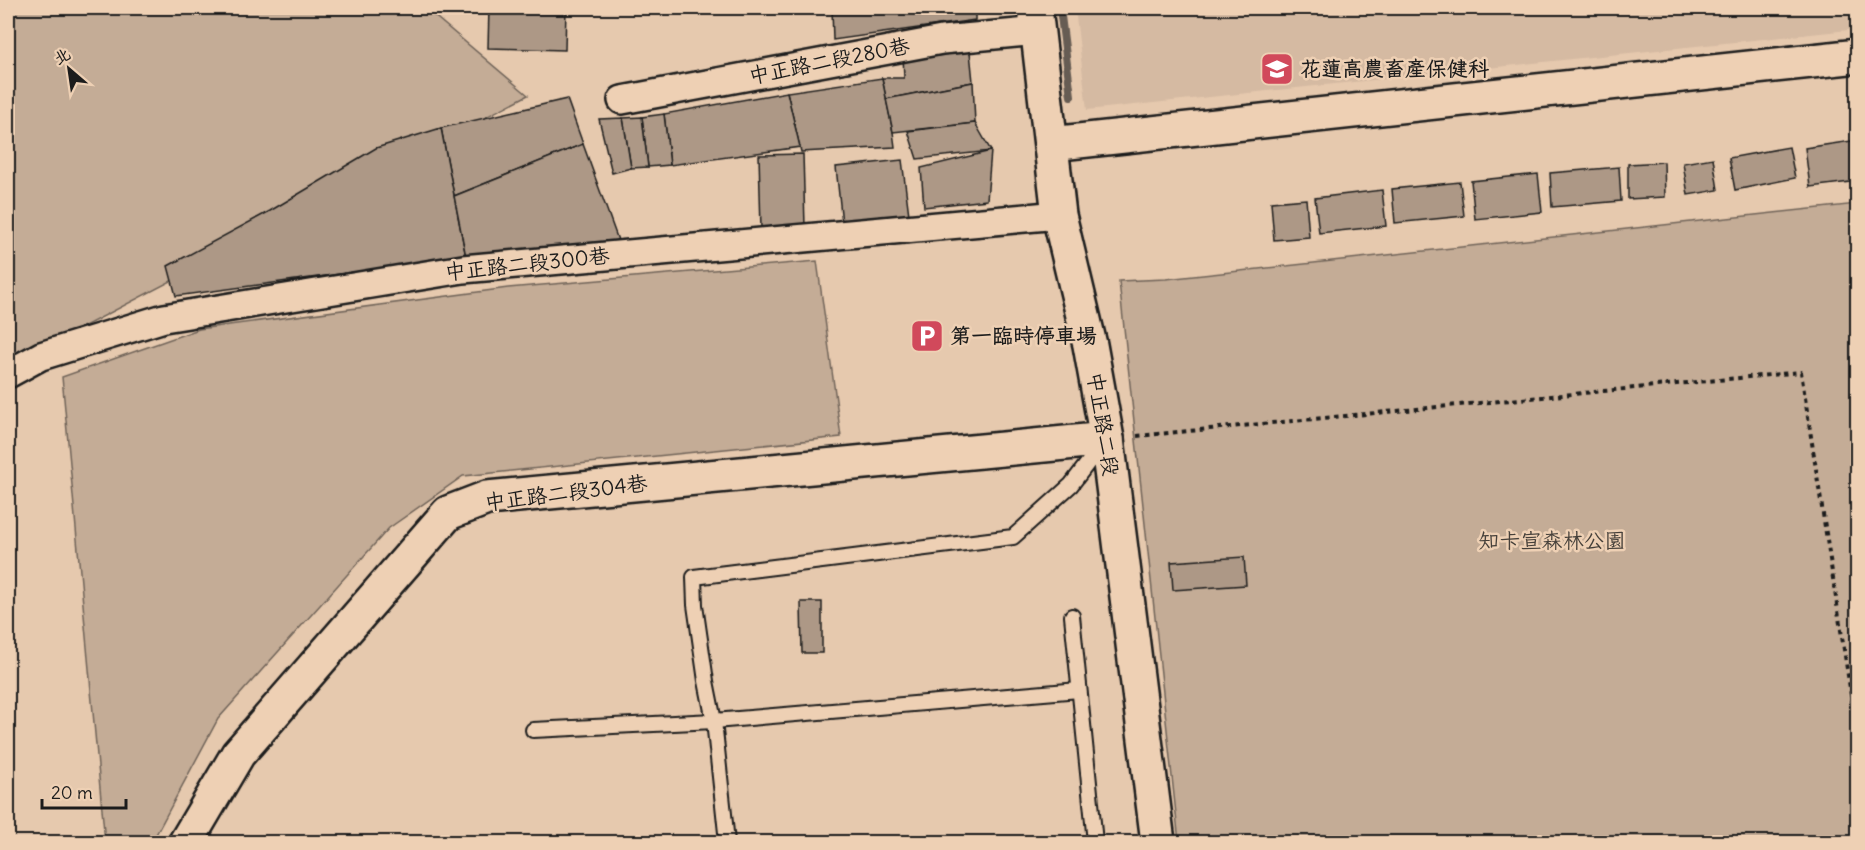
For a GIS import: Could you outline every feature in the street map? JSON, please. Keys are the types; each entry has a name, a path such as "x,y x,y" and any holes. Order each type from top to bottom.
{"street":[{"name":"中正路二段280巷","path":"622,100 942,40 1036,19"},
{"name":"中正路二段","path":"1036,19 1059,215 1090,345 1107,439 1158,843"},
{"path":"1051,144 1857,56"},
{"name":"中正路二段300巷","path":"8,374 41,356 164,318 462,269 1059,215"},
{"name":"中正路二段304巷","path":"186,843 238,754 448,513 487,498 1107,439"}],"lane":[{"path":"727,843 714,721 695,605 694,577 1013,537 1071,485 1107,439"},
{"path":"1072,616 1095,843"},
{"path":"533,730 714,721 1079,690"}],"path":[{"path":"1107,439 1801,372 1857,740"}],"shaded area":[{"name":"花蓮高農畜產保健科","path":"1075,8 1857,8 1858,29 1087,110"}],"green space":[{"path":"8,8 425,8 528,95 8,366"},
{"name":"知卡宣森林公園","path":"1857,204 1857,842 1179,842 1119,281 1166,279"},
{"path":"817,261 841,437 463,476 389,528 218,719 152,842 105,842 62,377 199,329 508,288"}],"building":[{"path":"489,8 566,8 565,50 488,48"},
{"path":"832,8 975,8 975,20 833,40"},
{"path":"970,52 973,82 886,99 882,78 904,78 903,55"},
{"path":"882,78 895,147 801,152 787,92"},
{"path":"973,82 975,123 893,132 886,99"},
{"path":"787,92 800,147 670,165 664,114"},
{"path":"567,99 583,144 454,196 441,128"},
{"path":"664,114 670,165 648,167 642,117"},
{"path":"642,117 648,167 631,168 623,118"},
{"path":"623,118 631,168 612,173 599,119"},
{"path":"975,123 991,151 917,159 908,131"},
{"path":"441,128 466,257 176,296 168,266 270,211 376,148"},
{"path":"1858,140 1858,181 1810,187 1805,148"},
{"path":"583,144 619,243 466,257 454,196"},
{"path":"1789,147 1795,178 1735,190 1729,158"},
{"path":"991,151 987,200 924,207 921,168"},
{"path":"803,154 805,227 761,229 759,155"},
{"path":"1713,158 1718,190 1688,195 1683,163"},
{"path":"902,160 909,215 842,223 836,167"},
{"path":"1664,162 1665,197 1628,199 1628,164"},
{"path":"1619,167 1621,201 1552,207 1550,173"},
{"path":"1538,174 1542,212 1475,219 1471,181"},
{"path":"1460,182 1464,216 1395,223 1392,189"},
{"path":"1382,190 1386,226 1319,233 1315,198"},
{"path":"1306,199 1309,237 1274,240 1271,202"},
{"path":"1244,557 1246,585 1173,590 1171,562"},
{"path":"801,602 822,602 822,653 802,653"}],"waterway":[{"path":"1060,8 1071,96"}],"place":[{"name":"花蓮高農畜產保健科","path":"1277,69"},
{"name":"第一臨時停車場","path":"927,336"}]}
